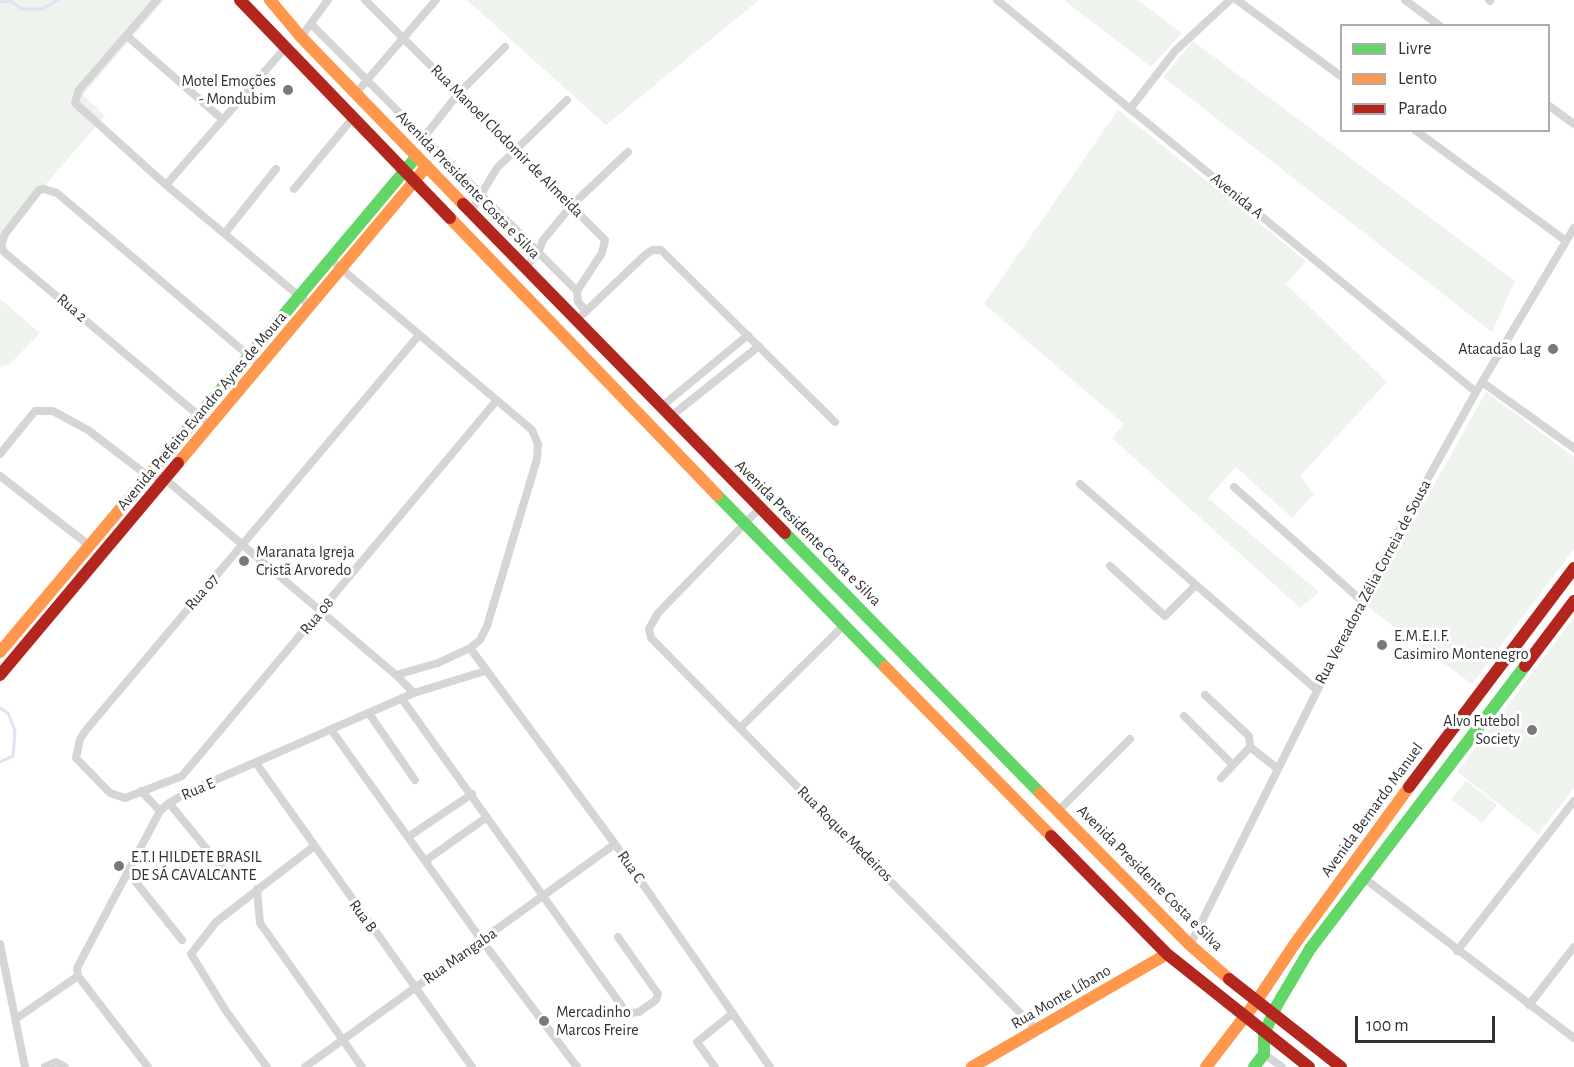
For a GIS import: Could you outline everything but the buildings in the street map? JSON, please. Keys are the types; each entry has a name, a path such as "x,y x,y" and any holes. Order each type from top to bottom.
{"main road":[{"path":"243,1 352,119 494,266 1167,954 1264,1034 1309,1067"},
{"path":"256,16 271,1"},
{"name":"Avenida Presidente Costa e Silva","path":"271,1 302,37 510,253 1190,945 1256,1002 1341,1067"},
{"name":"Avenida Prefeito Evandro Ayres de Moura","path":"0,652 417,156"},
{"name":"Avenida Prefeito Evandro Ayres de Moura","path":"0,675 427,166"},
{"path":"494,266 499,268 507,264 510,253"},
{"path":"518,290 521,278 528,271"},
{"name":"Avenida Bernardo Manuel","path":"1206,1067 1574,568"},
{"path":"1556,592 1573,603"},
{"name":"Avenida Bernardo Manuel","path":"1264,1034 1286,986 1310,949 1573,603"},
{"path":"922,705 938,688"},
{"path":"1074,860 1099,871 1104,865 1101,853"},
{"path":"1110,896 1109,887 1116,880 1124,881 1134,888"},
{"name":"Rua Monte Líbano","path":"972,1067 1167,954"},
{"path":"1254,1067 1264,1054 1264,1034"}],"street":[{"path":"157,0 79,90 75,103 166,185 311,306"},
{"path":"302,37 327,0"},
{"name":"Rua Manoel Clodomir de Almeida","path":"365,0 602,235 606,244 577,291"},
{"path":"356,93 436,0"},
{"name":"Avenida A","path":"998,0 1476,392"},
{"path":"1130,109 1175,51 1230,0"},
{"path":"1237,0 1340,75"},
{"path":"1405,0 1437,24"},
{"path":"311,24 577,291 579,302 586,311"},
{"path":"127,36 222,119"},
{"path":"166,185 286,47"},
{"path":"424,136 459,93 505,47"},
{"path":"471,211 497,168 567,100"},
{"path":"1550,106 1574,124"},
{"path":"294,189 352,119"},
{"path":"1419,132 1566,241"},
{"path":"528,271 543,240 572,205 628,152"},
{"path":"225,233 276,169"},
{"name":"Rua 2","path":"210,425 4,252 1,246 5,234 39,190 44,189 57,193 250,356"},
{"name":"Rua Vereadora Zélia Correia de Sousa","path":"1190,945 1362,601 1476,392 1574,228"},
{"path":"577,321 644,256 652,250 661,250 835,422"},
{"path":"330,259 532,430 538,444 537,459 487,626 480,640 470,648 438,663 396,675"},
{"name":"Rua 07","path":"182,776 121,799 110,793 76,758 80,739 128,678 419,335"},
{"path":"666,412 748,335"},
{"path":"666,412 759,346"},
{"path":"250,356 260,365"},
{"path":"1482,382 1574,448"},
{"name":"Rua 08","path":"182,776 497,400"},
{"path":"0,454 35,411 53,411 87,430 148,476 165,479 396,675 414,693"},
{"path":"0,476 90,546"},
{"path":"1080,484 1317,690"},
{"path":"1234,487 1362,601"},
{"path":"745,523 760,508"},
{"name":"Rua Roque Medeiros","path":"745,523 658,614 649,629 651,638 1037,1030"},
{"path":"1110,566 1166,616 1196,585"},
{"path":"740,728 844,625"},
{"name":"Rua C","path":"470,648 615,844 770,1067"},
{"name":"Rua E","path":"77,972 127,871 160,811 169,803 190,791 370,715 414,693 485,671"},
{"path":"1205,695 1249,736 1250,747 1278,769"},
{"path":"402,699 624,1009 631,1013 639,1012 656,1000 658,994 618,937"},
{"path":"370,715 415,780"},
{"path":"1184,716 1232,764"},
{"path":"332,731 483,942 577,1067"},
{"path":"1059,810 1130,739"},
{"path":"1221,778 1250,747"},
{"name":"Rua B","path":"256,763 313,847 472,1067"},
{"path":"182,776 190,791"},
{"path":"141,791 160,811"},
{"path":"408,837 472,794"},
{"path":"1457,951 1574,801"},
{"path":"169,803 224,870"},
{"path":"425,861 487,817"},
{"name":"Rua Mangaba","path":"305,1067 483,942 615,844"},
{"path":"267,1067 226,1011 190,954 209,928 313,847"},
{"path":"127,871 182,940"},
{"path":"1364,878 1574,1038"},
{"path":"257,889 260,923 362,1067"},
{"path":"0,944 26,1067"},
{"path":"1529,1005 1574,947"},
{"path":"17,1018 77,972 148,1067"},
{"path":"715,1067 696,1042 733,1013"},
{"path":"1264,1054 1282,1067"},
{"path":"45,1067 57,1062 65,1067"}],"shaded area":[{"path":"0,0 164,0 83,95 105,116 0,237"},
{"path":"467,0 759,0 606,125"},
{"path":"1064,0 1138,0 1182,33 1151,67"},
{"path":"1193,41 1515,281 1492,332 1163,77"},
{"path":"1118,110 1306,261 1286,284 1387,382 1300,476 1314,494 1292,518 1236,467 1208,498 1319,592 1300,608 1112,438 1124,424 984,304"},
{"path":"0,299 40,333 10,364 0,367"},
{"path":"1486,392 1574,457 1574,549 1472,684 1366,606"},
{"name":"Alvo Futebol Society","path":"1574,618 1574,788 1538,834 1457,772"},
{"path":"1466,781 1497,805 1482,823 1451,799"}],"waterway":[{"path":"0,2 10,1 22,9 42,9 58,0"},
{"path":"0,708 8,713 15,731 13,756 0,762"}],"traffic: fast":[{"path":"206,407 417,156"},
{"path":"717,495 885,667"},
{"path":"785,533 1040,793"},
{"path":"1254,1067 1264,1054 1264,1034 1277,1005 1310,949 1525,666"}],"traffic: slow":[{"path":"270,0 301,37 463,204"},
{"path":"178,463 427,166"},
{"path":"450,218 717,495"},
{"path":"0,652 206,407"},
{"path":"885,667 1051,836"},
{"path":"1206,1067 1256,1002 1294,945 1409,787"},
{"path":"1040,793 1190,945 1229,979"},
{"path":"972,1067 1167,954"}],"traffic: jam":[{"path":"240,0 450,218"},
{"path":"463,204 785,533"},
{"path":"0,675 178,463"},
{"path":"1409,787 1574,568"},
{"path":"1525,666 1574,601"},
{"path":"1051,836 1167,954 1309,1067"},
{"path":"1229,979 1341,1067"}],"place":[{"name":"Motel Emoções - Mondubim","path":"288,90"},
{"name":"Atacadão Lag","path":"1553,349"},
{"name":"Maranata Igreja Cristã Arvoredo","path":"244,561"},
{"name":"E.M.E.I.F. Casimiro Montenegro","path":"1382,645"},
{"name":"Alvo Futebol Society","path":"1532,730"},
{"name":"E.T.I HILDETE BRASIL DE SÁ CAVALCANTE","path":"119,866"},
{"name":"Mercadinho Marcos Freire","path":"544,1021"}]}
